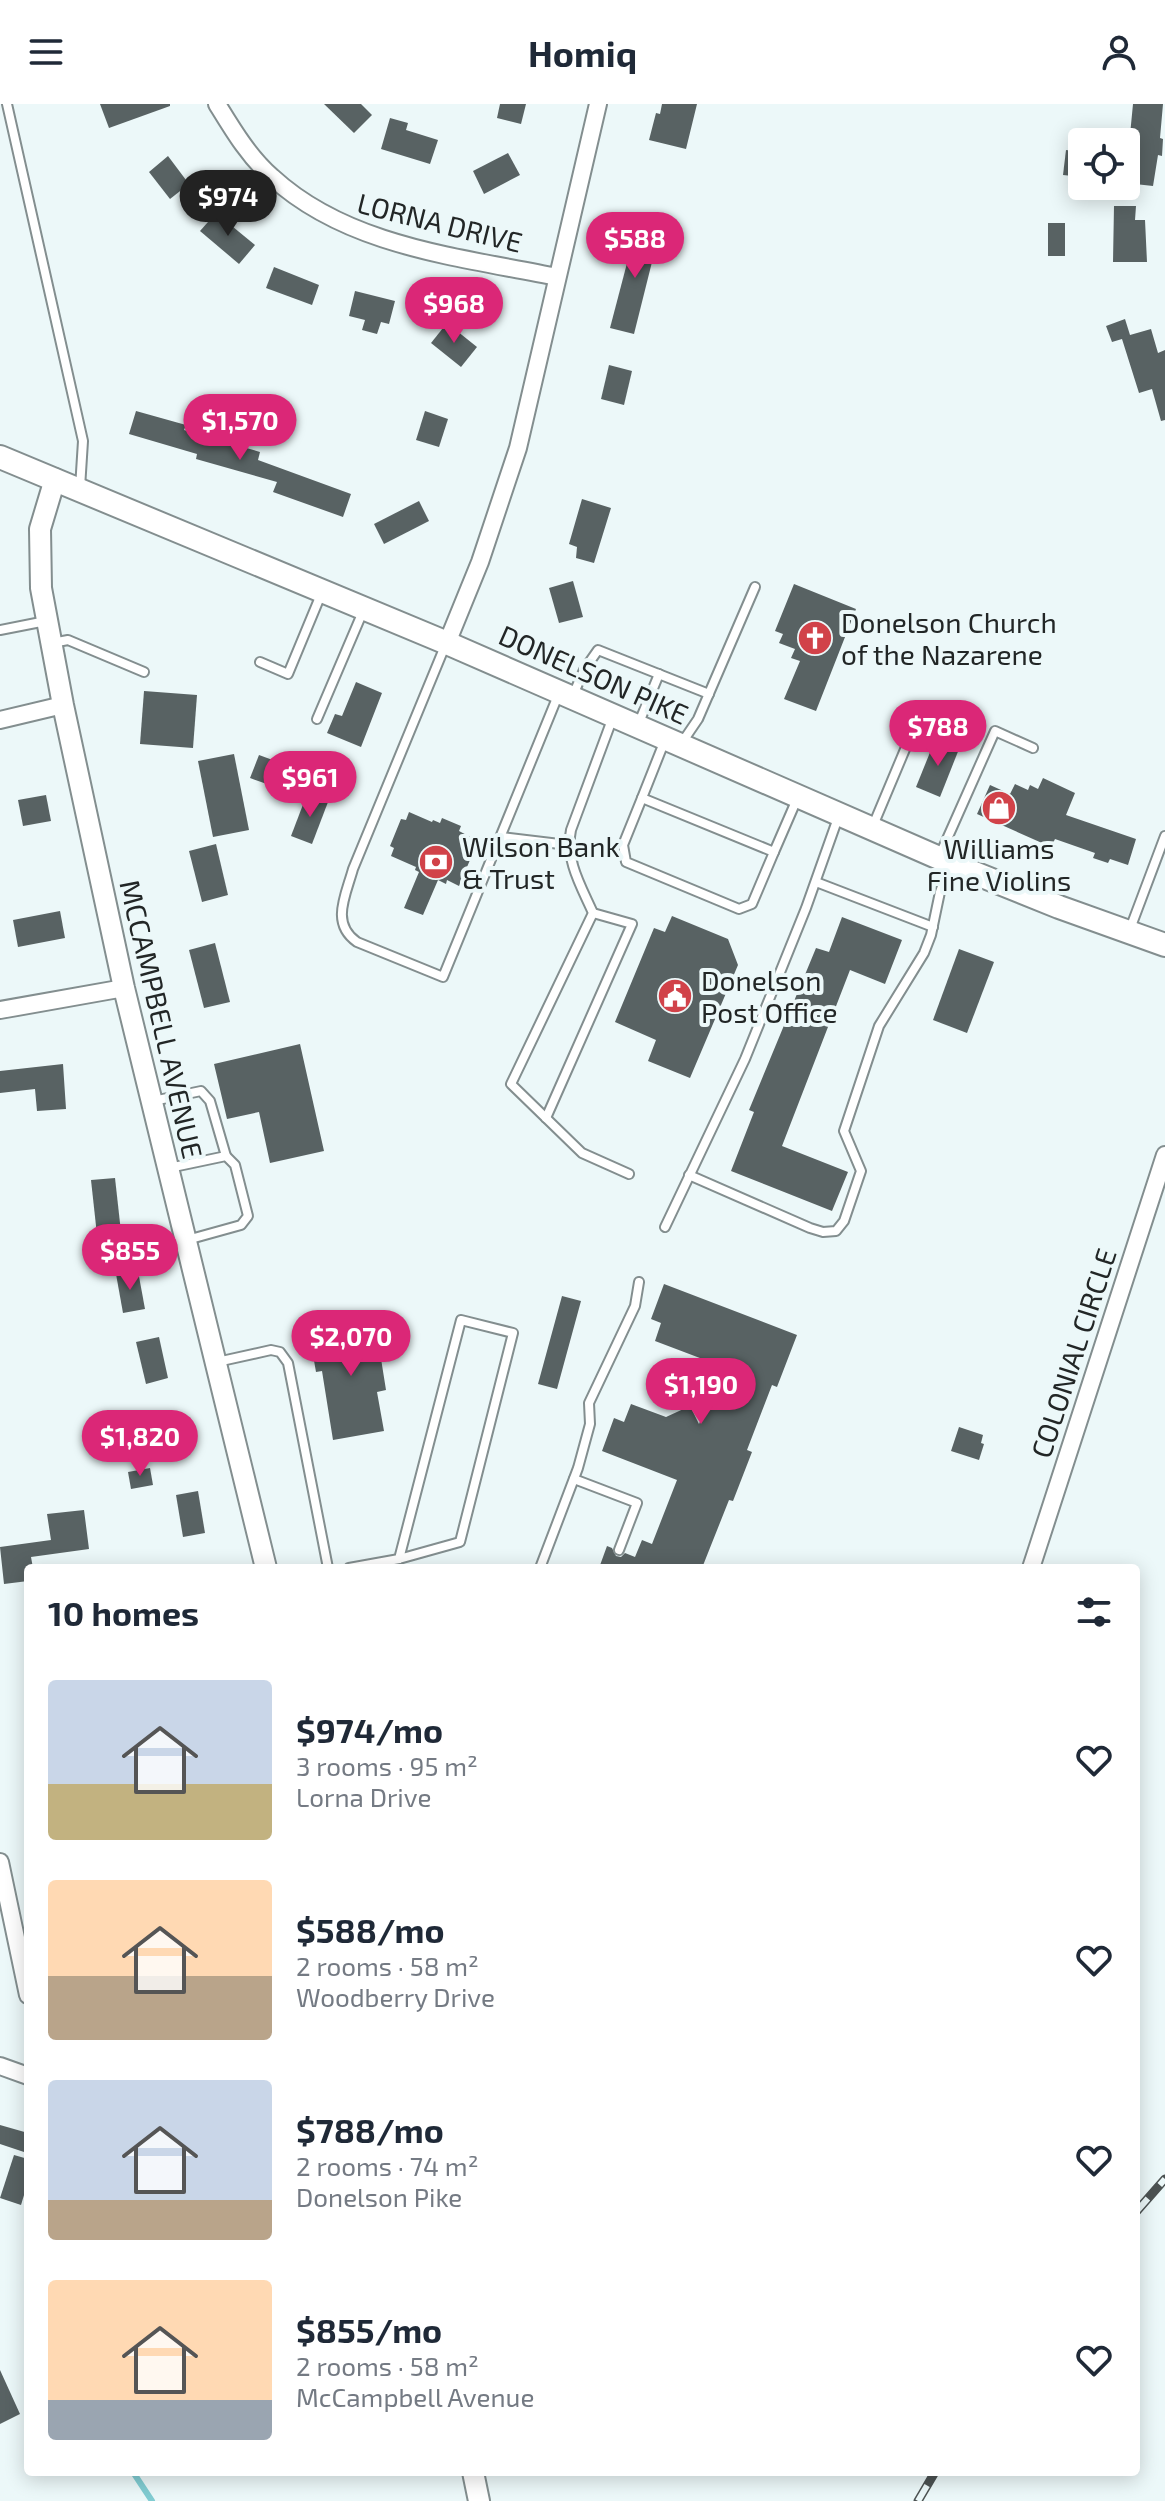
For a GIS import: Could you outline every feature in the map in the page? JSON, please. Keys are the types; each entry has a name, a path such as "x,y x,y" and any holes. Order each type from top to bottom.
{"main road":[{"name":"DONELSON PIKE","path":"0,457 447,643 944,861 1165,945"}],"street":[{"name":"LORNA DRIVE","path":"217,104 251,155 272,177 334,221 400,243 557,277"},
{"path":"447,643 480,562 518,448 598,104"},
{"name":"MCCAMPBELL AVENUE","path":"55,479 40,529 41,588 63,705 124,988 265,1564"},
{"path":"0,720 63,705"},
{"path":"0,1010 124,988"},
{"name":"COLONIAL CIRCLE","path":"1032,1564 1165,1155"},
{"path":"0,1862 24,1976"},
{"path":"0,2066 24,2075"},
{"path":"474,2476 479,2501"}],"lane":[{"path":"7,104 83,441 80,489"},
{"path":"755,587 698,719 673,742 642,798 623,845 626,862 739,909 752,904 797,797"},
{"path":"260,662 288,674 323,591"},
{"path":"317,719 364,608"},
{"path":"0,630 47,620"},
{"path":"51,643 68,640 144,672"},
{"path":"447,643 353,869 341,922 347,935 357,942 443,977 566,695 598,650 709,694"},
{"path":"637,726 659,674"},
{"path":"614,716 568,845 569,856 593,913 511,1084 582,1153 629,1174"},
{"path":"871,829 919,716 951,729"},
{"path":"689,1175 810,1228 823,1232 836,1231 844,1221 861,1171 844,1131 879,1026 924,953 933,927 944,861 995,731 1033,748"},
{"path":"642,798 774,852"},
{"path":"665,1227 745,1059 816,882 839,815"},
{"path":"1129,931 1165,836"},
{"path":"502,837 568,845"},
{"path":"816,882 933,927"},
{"path":"546,1118 632,924 593,913"},
{"path":"152,1101 201,1091 210,1101 226,1156 235,1165 248,1216 241,1225 186,1240"},
{"path":"168,1168 226,1156"},
{"path":"542,1564 574,1479 590,1424 589,1403 635,1306 639,1282"},
{"path":"371,1564 399,1559 460,1542 513,1333 461,1320 399,1559"},
{"path":"216,1362 271,1350 280,1352 288,1363 327,1564"},
{"path":"574,1479 637,1503 619,1550"}],"building":[{"path":"100,104 170,104 170,106 109,128"},
{"path":"324,104 361,104 372,115 354,133"},
{"path":"500,104 526,104 521,124 497,118"},
{"path":"662,104 697,104 686,149 649,140 656,113 660,114"},
{"path":"1133,104 1163,104 1162,156 1158,155 1153,186 1140,185 1140,128 1131,128"},
{"path":"390,118 408,123 406,130 438,140 430,164 381,149"},
{"path":"1066,150 1068,150 1068,176 1063,175"},
{"path":"508,153 520,175 484,194 473,171"},
{"path":"168,156 189,184 170,199 149,172"},
{"path":"1114,206 1136,206 1135,220 1145,220 1147,262 1113,262"},
{"path":"216,213 255,245 239,264 200,231"},
{"path":"1048,223 1065,223 1065,256 1048,256"},
{"path":"637,225 660,230 634,334 610,328"},
{"path":"274,267 319,285 312,305 266,288"},
{"path":"355,291 395,301 389,324 381,322 377,334 362,330 365,320 349,316"},
{"path":"1125,319 1130,335 1151,329 1158,353 1165,350 1165,420 1161,421 1152,389 1139,393 1122,339 1112,342 1106,326"},
{"path":"447,323 477,347 461,367 431,343"},
{"path":"609,365 632,371 624,405 601,399"},
{"path":"136,411 186,425 184,430 260,452 258,460 351,494 343,517 273,492 277,482 196,459 197,454 129,434"},
{"path":"425,411 448,419 439,447 416,440"},
{"path":"582,499 611,508 594,563 576,558 577,547 569,544"},
{"path":"419,501 429,521 384,544 374,524"},
{"path":"573,581 583,617 559,623 549,588"},
{"path":"794,584 856,609 816,711 784,699 800,661 791,658 795,649 779,643 783,634 775,631"},
{"path":"356,682 382,693 361,747 327,733 335,714 342,716"},
{"path":"144,691 197,695 193,748 140,744"},
{"path":"935,740 959,749 940,797 916,787"},
{"path":"234,754 249,830 213,837 198,761"},
{"path":"259,755 289,766 281,789 250,778"},
{"path":"1043,778 1075,793 1066,815 1136,839 1128,865 1093,858 1095,853 1055,839 1051,847 977,814 990,785 1010,794 1015,784 1028,790 1030,785 1038,789"},
{"path":"307,794 328,802 312,844 291,836"},
{"path":"46,795 51,821 23,826 18,800"},
{"name":"Wilson Bank & Trust","path":"409,812 432,822 440,823 442,818 461,826 459,831 478,841 459,886 447,880 446,884 438,880 423,915 404,908 419,872 415,870 416,867 391,856 394,848 390,846 401,819 406,820"},
{"path":"216,844 228,895 202,902 189,851"},
{"path":"60,911 65,938 18,947 13,920"},
{"name":"Donelson Post Office","path":"672,916 728,939 738,965 690,1078 648,1061 656,1040 615,1022 654,928 665,932"},
{"path":"842,917 902,940 885,984 850,970 782,1146 848,1172 832,1211 731,1171 754,1112 749,1110 816,948 829,952"},
{"path":"215,943 230,1002 204,1008 189,950"},
{"path":"959,949 994,962 967,1033 933,1020"},
{"path":"300,1044 324,1151 270,1163 259,1112 227,1119 214,1064"},
{"path":"63,1064 66,1109 37,1111 35,1089 0,1093 0,1071"},
{"path":"115,1178 121,1232 97,1235 91,1180"},
{"path":"138,1271 145,1309 123,1313 116,1274"},
{"path":"664,1284 797,1335 777,1387 772,1385 747,1450 752,1452 704,1564 600,1564 607,1546 616,1556 621,1557 625,1553 635,1557 642,1540 652,1544 677,1480 602,1451 614,1418 624,1422 631,1404 666,1417 690,1406 699,1424 721,1366 655,1341 661,1323 651,1319"},
{"path":"562,1296 581,1301 557,1389 538,1384"},
{"path":"375,1321 386,1390 377,1392 384,1431 333,1440 322,1371 316,1372 309,1332"},
{"path":"159,1337 168,1378 146,1384 136,1342"},
{"path":"959,1427 983,1435 981,1443 984,1444 979,1460 951,1451"},
{"path":"150,1468 153,1485 131,1489 128,1472"},
{"path":"198,1491 205,1533 183,1537 176,1495"},
{"path":"84,1510 89,1549 31,1557 32,1564 24,1564 24,1582 4,1584 0,1547 51,1540 47,1514"},
{"path":"0,2125 24,2132 24,2152 0,2144"},
{"path":"14,2155 24,2158 21,2205 0,2198"},
{"path":"0,2370 20,2414 0,2424"}],"waterway":[{"path":"136,2476 152,2501"}],"railway":[{"path":"1140,2207 1165,2179"},
{"path":"918,2501 933,2476"}],"place":[{"name":"Donelson Church of the Nazarene","path":"815,638"},
{"name":"Williams Fine Violins","path":"999,808"},
{"name":"Wilson Bank & Trust","path":"436,862"},
{"name":"Donelson Post Office","path":"675,996"}]}
